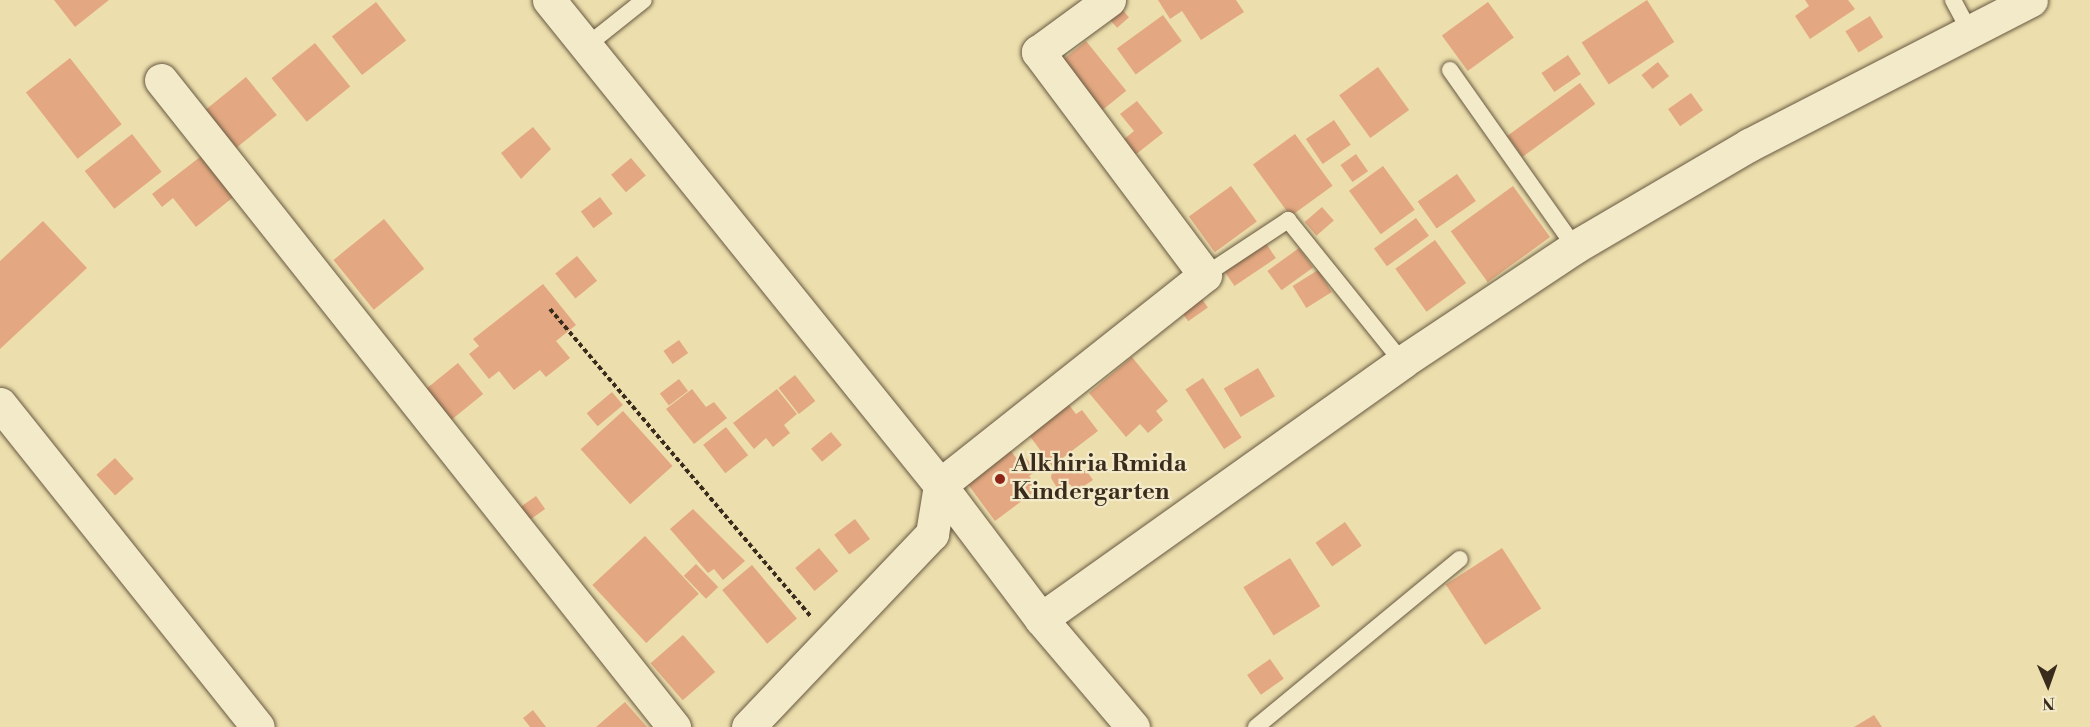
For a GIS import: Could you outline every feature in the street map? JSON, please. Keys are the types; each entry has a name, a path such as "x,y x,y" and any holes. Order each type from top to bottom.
{"street":[{"path":"549,0 940,485 1041,619 1133,727"},
{"path":"747,727 829,638 932,534 940,485 1205,275 1038,52 1109,0"},
{"path":"1041,619 1402,362 1575,247 1749,145 2031,0"},
{"path":"161,80 674,727"},
{"path":"0,404 258,727"}],"lane":[{"path":"585,47 644,0"},
{"path":"1953,0 1969,30"},
{"path":"1450,70 1575,247"},
{"path":"1205,275 1288,220 1402,362"},
{"path":"1256,727 1460,560"}],"path":[{"path":"550,309 829,638"}],"building":[{"path":"54,0 109,0 75,27"},
{"path":"1158,0 1236,0 1244,12 1201,40 1182,11 1170,19"},
{"path":"1647,0 1674,42 1609,84 1582,42"},
{"path":"1805,0 1848,0 1855,9 1810,39 1795,16 1809,6"},
{"path":"376,2 406,41 362,75 332,36"},
{"path":"1488,2 1514,38 1468,71 1442,36"},
{"path":"1119,6 1129,17 1117,28 1107,17"},
{"path":"1163,15 1182,41 1136,74 1117,49"},
{"path":"1870,16 1883,37 1859,53 1845,31"},
{"path":"1086,41 1126,91 1096,115 1056,66"},
{"path":"315,43 350,87 307,122 271,78"},
{"path":"1568,55 1581,74 1554,92 1541,73"},
{"path":"70,58 122,124 78,159 26,92"},
{"path":"1658,62 1669,76 1653,89 1641,75"},
{"path":"1378,67 1409,110 1370,138 1339,95"},
{"path":"246,77 277,115 235,149 204,111"},
{"path":"1580,83 1595,104 1522,157 1507,136"},
{"path":"1691,93 1703,110 1680,126 1668,109"},
{"path":"1137,101 1163,133 1135,155 1123,140 1134,131 1120,114"},
{"path":"1334,120 1351,145 1323,164 1306,139"},
{"path":"533,127 551,149 521,179 501,153"},
{"path":"132,134 162,172 114,209 85,171"},
{"path":"1295,134 1333,186 1291,216 1253,165"},
{"path":"204,154 236,195 196,227 173,198 162,207 152,194"},
{"path":"1356,154 1368,171 1352,182 1340,165"},
{"path":"631,158 646,176 626,192 611,175"},
{"path":"1383,166 1415,210 1381,234 1349,191"},
{"path":"1457,174 1476,201 1437,229 1418,202"},
{"path":"1231,186 1257,222 1215,252 1189,217"},
{"path":"1513,186 1550,237 1488,282 1451,231"},
{"path":"600,197 613,214 593,228 581,211"},
{"path":"1322,207 1334,221 1316,236 1305,222"},
{"path":"1416,218 1429,236 1387,266 1374,249"},
{"path":"384,219 424,269 374,310 333,260"},
{"path":"43,221 87,268 0,349 0,261"},
{"path":"1263,239 1276,258 1234,286 1222,267"},
{"path":"1435,240 1466,283 1427,312 1395,269"},
{"path":"1299,248 1313,267 1282,290 1267,271"},
{"path":"577,256 597,281 575,298 555,274"},
{"path":"1318,270 1332,292 1306,308 1293,286"},
{"path":"543,284 576,325 556,341 570,358 546,377 540,370 514,390 499,371 489,379 469,354 479,346 473,339"},
{"path":"1197,292 1208,308 1188,321 1177,306"},
{"path":"679,340 688,353 673,364 663,351"},
{"path":"1132,357 1168,401 1156,411 1163,420 1148,433 1140,424 1126,437 1089,393"},
{"path":"458,363 483,394 451,421 425,389"},
{"path":"1258,368 1275,396 1241,417 1224,389"},
{"path":"795,375 815,401 799,414 778,388"},
{"path":"1203,378 1242,438 1224,449 1185,389"},
{"path":"679,379 688,391 669,405 660,393"},
{"path":"692,389 706,407 714,402 727,418 694,444 666,409"},
{"path":"777,389 797,414 784,425 790,433 773,447 766,438 754,449 733,423"},
{"path":"612,392 623,405 598,426 587,413"},
{"path":"1066,401 1076,414 1082,410 1098,431 1052,466 1026,431"},
{"path":"623,411 673,466 630,504 581,449"},
{"path":"726,427 748,455 725,473 703,445"},
{"path":"831,432 842,445 822,462 811,449"},
{"path":"1007,446 1017,459 1023,454 1036,471 1029,476 1039,488 995,521 964,479"},
{"path":"115,458 134,479 115,496 96,475"},
{"path":"1069,458 1080,474 1086,470 1093,480 1075,492 1070,484 1059,491 1051,478 1052,470"},
{"path":"536,496 545,509 526,522 517,509"},
{"path":"693,509 745,561 723,580 714,569 708,573 670,529"},
{"path":"855,519 870,539 849,555 834,535"},
{"path":"1345,522 1362,546 1332,566 1316,543"},
{"path":"645,536 699,594 646,643 592,585"},
{"path":"819,548 838,571 815,591 795,568"},
{"path":"1502,548 1541,608 1485,645 1446,584"},
{"path":"1290,558 1320,606 1274,635 1243,587"},
{"path":"696,564 718,587 706,599 684,576"},
{"path":"752,565 797,619 767,644 722,590"},
{"path":"683,635 715,672 683,700 651,663"},
{"path":"1270,659 1284,679 1261,695 1247,675"},
{"path":"625,702 647,727 596,727"},
{"path":"533,710 546,727 530,727 523,718"},
{"path":"1874,715 1882,727 1854,727"}],"place":[{"name":"Alkhiria Rmida Kindergarten","path":"1000,479"}]}
